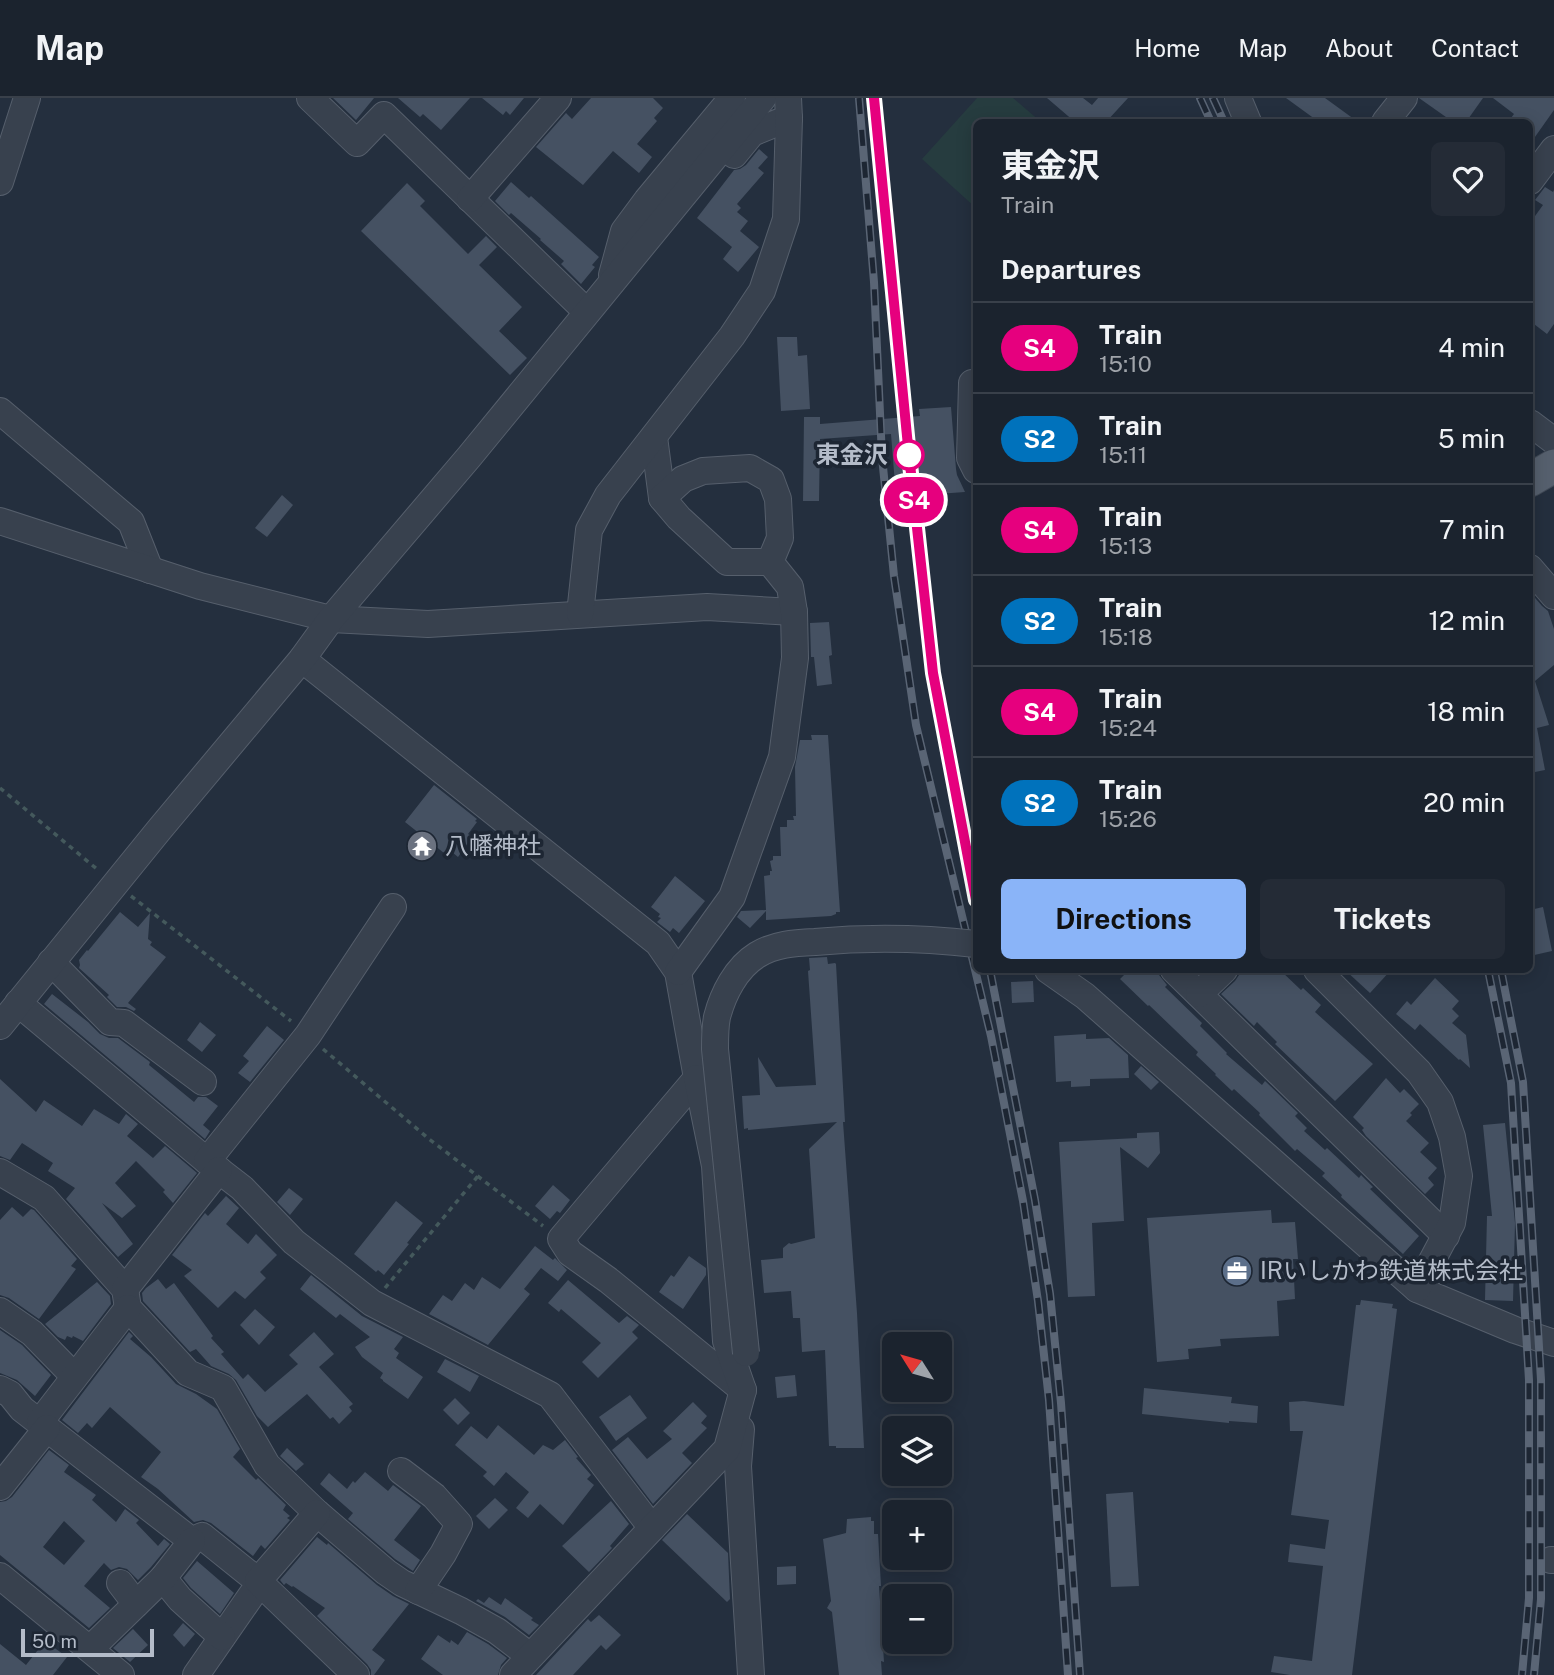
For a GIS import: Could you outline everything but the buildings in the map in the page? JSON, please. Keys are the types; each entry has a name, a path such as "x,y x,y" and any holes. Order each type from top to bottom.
{"main road":[{"path":"1533,478 1554,466"}],"street":[{"path":"0,182 27,98"},
{"path":"310,98 357,143 391,106 470,199 587,312"},
{"path":"470,199 558,98"},
{"path":"610,284 624,231 732,98"},
{"path":"0,1026 302,659 331,620 469,457 763,98"},
{"path":"1238,98 1247,119"},
{"path":"1387,119 1404,98"},
{"path":"610,284 654,252 752,134 788,108"},
{"path":"580,614 590,530 608,495 732,336 762,291 786,219 788,108"},
{"path":"973,383 970,458 973,464"},
{"path":"0,411 131,522 150,570"},
{"path":"1533,425 1554,441"},
{"path":"654,437 662,498 679,518 727,562 770,562"},
{"path":"662,498 683,479 703,471 750,468 771,480 778,499 780,537 770,562"},
{"path":"0,521 200,586 331,620 428,624 707,607 794,612"},
{"path":"678,972 732,897 782,757 795,658 794,612 790,587 770,562"},
{"path":"1533,572 1554,596"},
{"path":"0,1172 44,1198 188,1373 222,1388 267,1465 317,1513 386,1572 496,1631 521,1666 727,1449 743,1390 726,1341 715,1166 678,972 658,943 302,659"},
{"path":"0,1487 44,1425 213,1166 308,1035 393,907"},
{"path":"751,1675 738,1466 746,1353 715,1049 717,1018 726,992 738,972 756,956 779,945 846,939 929,939 973,944"},
{"path":"51,962 110,1022 124,1023 203,1083"},
{"path":"1052,973 1085,996 1417,1289 1515,1330 1554,1343"},
{"path":"1177,973 1446,1236"},
{"path":"1199,993 1221,973"},
{"path":"1320,973 1419,1072 1440,1102 1452,1137 1459,1176 1452,1223 1417,1289"},
{"path":"18,1003 242,1188 294,1242 372,1303 550,1395 652,1528"},
{"path":"697,1078 561,1239 570,1252 743,1390"},
{"path":"0,1311 32,1333 74,1376"},
{"path":"0,1389 10,1394 22,1409 192,1541"},
{"path":"401,1471 433,1496 459,1524 418,1591"},
{"path":"196,1675 255,1590 258,1581 317,1513"},
{"path":"90,1649 128,1593 163,1578 192,1541 202,1536 258,1581 356,1675"},
{"path":"0,1576 121,1675"},
{"path":"163,1578 180,1599 222,1637"}],"path":[{"path":"0,789 115,884 308,1035 419,1130 561,1239"},
{"path":"372,1303 478,1176"}],"green space":[{"path":"977,98 1013,98 1038,119 973,119 973,205 922,159"}],"railway":[{"path":"859,98 874,282 882,457 894,576 916,725 973,961"},
{"path":"874,98 933,673 973,884"},
{"path":"1200,98 1210,119"},
{"path":"1213,98 1223,119"},
{"path":"976,973 991,1036 1023,1201 1038,1301 1049,1400 1068,1675"},
{"path":"991,973 1035,1200 1050,1294 1061,1403 1080,1675"},
{"path":"1489,973 1511,1083 1529,1380 1529,1598 1522,1675"},
{"path":"1502,973 1523,1082 1541,1380 1541,1599 1534,1675"}],"train":[{"name":"S4","path":"874,98 933,673 973,884"}],"place":[{"name":"東金沢","path":"909,455"},
{"name":"八幡神社","path":"422,846"},
{"name":"IRいしかわ鉄道株式会社","path":"1237,1271"}]}
